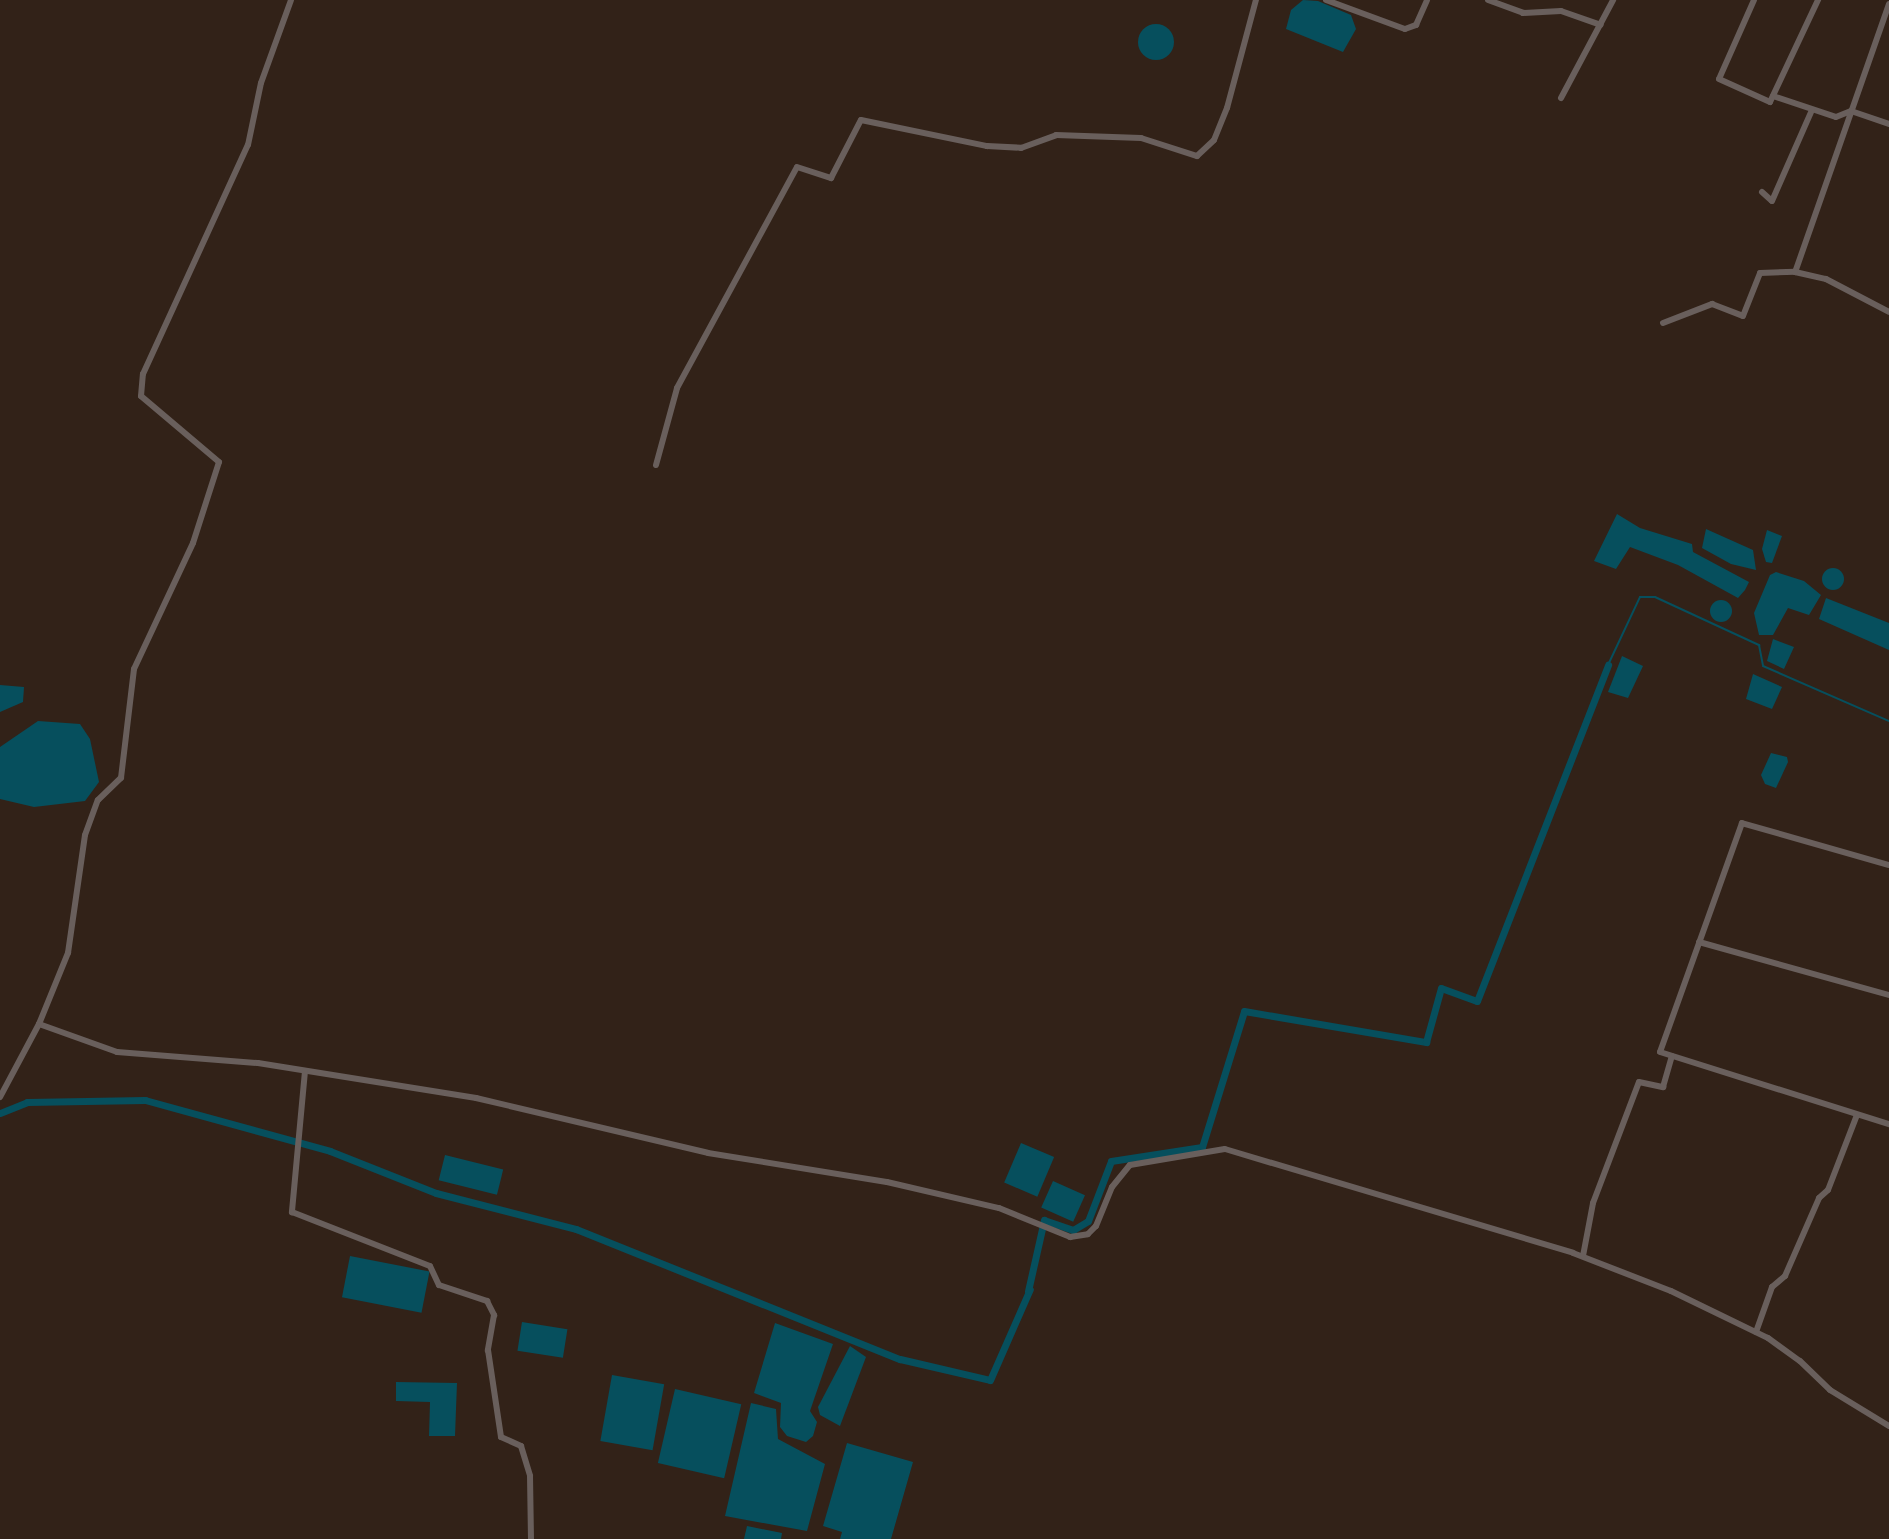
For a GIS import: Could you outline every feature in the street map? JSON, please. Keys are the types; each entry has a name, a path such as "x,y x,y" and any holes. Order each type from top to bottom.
{"street":[{"path":"0,1097 40,1024 68,953 85,835 98,800 121,778 134,670 193,542 219,462 141,396 143,374 240,166 261,83 291,0"},
{"path":"656,465 677,388 797,167 831,178 861,120 988,146 1021,148 1056,135 1141,138 1197,156 1214,140 1227,108 1256,0"},
{"path":"1326,0 1405,29 1416,25 1427,0"},
{"path":"1488,0 1522,13 1562,11 1601,25"},
{"path":"1561,97 1613,0"},
{"path":"1754,0 1719,79 1770,102 1818,0"},
{"path":"1796,272 1889,4"},
{"path":"1773,96 1836,117 1852,111 1889,124"},
{"path":"1762,192 1772,201 1812,110"},
{"path":"1663,323 1712,304 1743,316 1760,273 1796,272 1826,279 1889,312"},
{"path":"1889,865 1742,823 1660,1052 1889,1124"},
{"path":"1699,942 1889,995"},
{"path":"40,1024 117,1052 305,1071 476,1098 708,1153 887,1182 999,1208 1070,1237 1088,1234 1096,1226 1112,1186 1130,1165 1225,1149 1583,1256 1671,1291 1756,1332 1800,1361 1830,1390 1889,1426"},
{"path":"1583,1256 1593,1203 1639,1082 1663,1087 1672,1056"},
{"path":"305,1071 298,1114 301,1140 292,1212 430,1266 439,1285 487,1301 494,1315 488,1350 501,1437 521,1446 530,1476 531,1539"},
{"path":"1756,1332 1772,1287 1785,1276 1819,1198 1828,1190 1857,1115"}],"water":[{"path":"1303,0 1318,1 1351,15 1356,29 1343,52 1286,29 1291,10"},
{"path":"1156,24 1169,29 1174,42 1169,55 1156,60 1143,55 1138,42 1143,29"},
{"path":"1617,514 1640,528 1692,544 1693,552 1749,582 1745,590 1738,598 1678,565 1630,547 1616,569 1594,561"},
{"path":"1706,529 1753,550 1756,570 1731,564 1702,548"},
{"path":"1767,530 1782,536 1772,563 1766,562 1762,549"},
{"path":"1833,568 1841,571 1844,579 1841,587 1833,590 1825,587 1822,579 1825,571"},
{"path":"1776,572 1804,581 1821,595 1809,615 1788,608 1773,635 1759,635 1754,613 1770,575"},
{"path":"1826,598 1889,623 1889,650 1819,619"},
{"path":"1717,600 1725,600 1732,607 1732,615 1725,622 1717,622 1710,615 1710,607"},
{"path":"1773,639 1794,647 1784,669 1767,661"},
{"path":"1622,656 1643,666 1628,698 1608,692"},
{"path":"1753,674 1782,687 1772,709 1746,699"},
{"path":"0,685 24,687 23,702 0,712"},
{"path":"38,721 80,724 90,739 99,782 85,801 34,807 0,799 0,747"},
{"path":"1771,753 1787,757 1788,762 1776,788 1765,784 1761,775"},
{"path":"1021,1143 1054,1157 1037,1197 1004,1183"},
{"path":"445,1155 503,1170 497,1195 439,1180"},
{"path":"1053,1181 1085,1195 1073,1222 1041,1207"},
{"path":"350,1256 430,1271 421,1313 342,1297"},
{"path":"522,1322 567,1329 563,1358 517,1351"},
{"path":"775,1323 833,1344 810,1411 817,1422 813,1436 806,1442 787,1436 780,1427 781,1403 754,1393"},
{"path":"850,1346 866,1357 840,1426 820,1415 818,1407"},
{"path":"612,1375 664,1384 653,1450 600,1441"},
{"path":"396,1382 457,1383 455,1436 429,1436 430,1402 396,1401"},
{"path":"675,1389 741,1404 724,1478 658,1463"},
{"path":"751,1403 776,1409 778,1439 825,1464 807,1531 725,1516"},
{"path":"847,1443 913,1462 891,1539 840,1539 842,1532 823,1526"},
{"path":"747,1526 782,1533 781,1539 744,1539"}],"waterway":[{"path":"1608,665 1640,597 1655,597 1759,645 1763,666 1889,721"},
{"path":"1028,1291 1044,1220 1073,1230 1088,1221 1111,1161 1202,1147 1244,1011 1426,1042 1441,988 1477,1001 1608,665"},
{"path":"0,1113 27,1102 145,1100 330,1151 436,1193 576,1229 900,1359 990,1380 1030,1289"}]}
